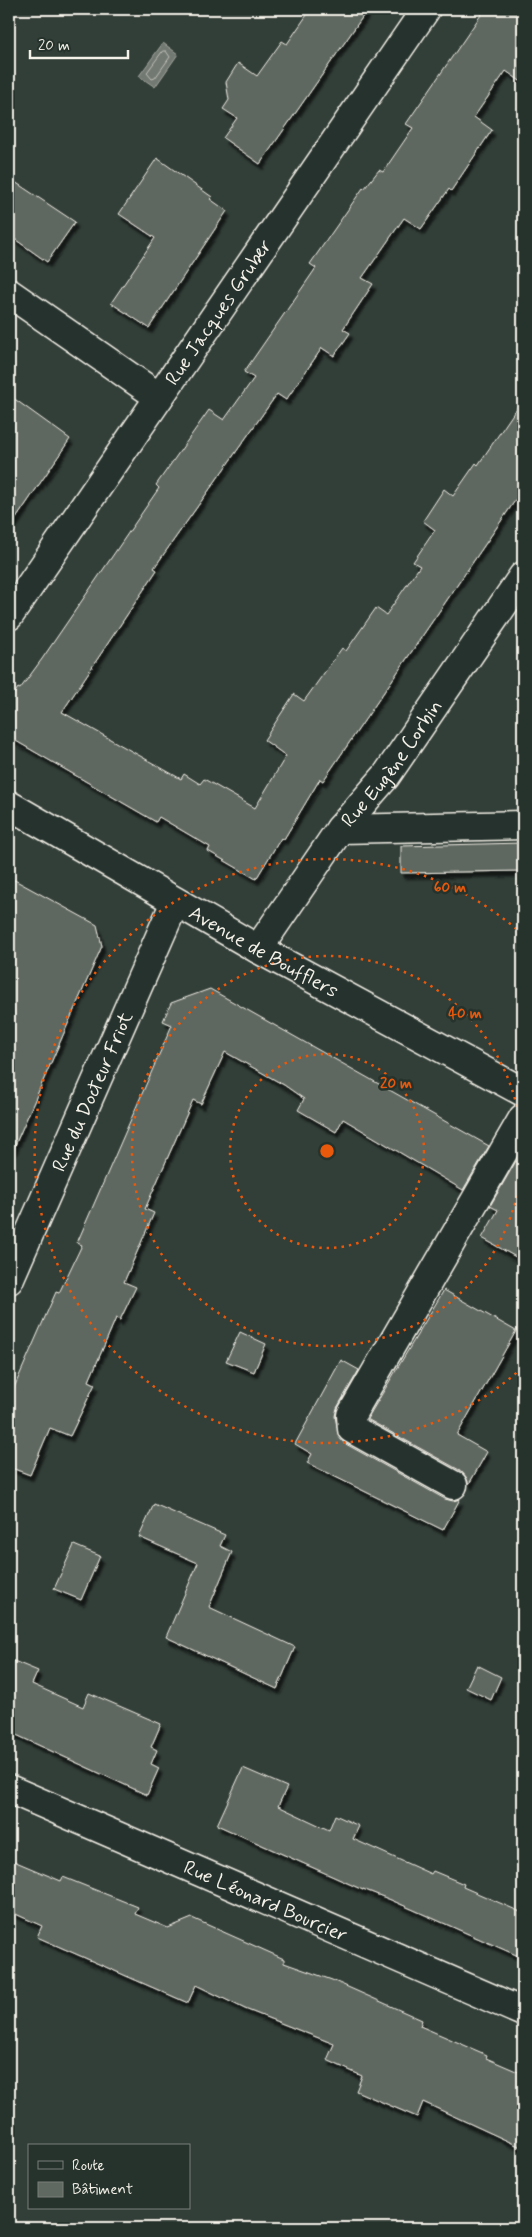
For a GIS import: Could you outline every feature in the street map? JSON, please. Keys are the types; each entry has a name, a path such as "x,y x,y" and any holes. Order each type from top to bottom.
{"street":[{"name":"Rue Jacques Gruber","path":"9,616 426,9"},
{"path":"9,293 159,397"},
{"name":"Rue Eugène Corbin","path":"258,949 340,829 386,776 523,576"},
{"name":"Avenue de Boufflers","path":"9,805 258,949 523,1092"},
{"path":"340,829 523,825"},
{"name":"Rue du Docteur Friot","path":"9,1280 175,902"},
{"path":"453,1485 352,1429 352,1415 523,1118"},
{"name":"Rue Léonard Bourcier","path":"9,1789 523,2012"}],"water":[{"path":"163,43 178,54 155,87 139,76"}],"building":[{"path":"311,9 368,9 260,164 223,138 237,118 223,109 229,100 226,82 238,63 257,76 282,41 287,44"},
{"path":"485,9 523,9 523,83 506,71 474,117 492,130 451,191 449,189 421,229 404,218 362,278 373,284 343,329 350,333 334,356 322,348 286,400 277,394 154,568 157,570 62,712 181,779 184,774 200,784 204,779 255,808 286,756 264,740 294,694 304,701 342,648 346,651 376,608 386,615 420,566 413,562 435,530 423,521 444,489 453,496 476,463 478,465 523,399 523,489 323,781 320,779 284,839 281,838 256,879 208,851 210,847 159,817 156,822 9,737 9,701 42,659 159,488 156,485 209,410 224,420 254,378 244,372 316,268 310,264 363,188 379,170 383,172 413,128 406,124"},
{"path":"157,158 212,197 210,199 227,211 149,328 111,303 155,238 119,214"},
{"path":"9,178 75,222 47,262 9,235"},
{"path":"9,395 70,439 9,529"},
{"path":"523,843 523,871 401,873 401,846"},
{"path":"9,877 97,925 102,946 9,1159"},
{"path":"210,989 489,1146 463,1190 343,1119 336,1132 298,1110 304,1099 284,1085 225,1052 201,1104 193,1100 145,1209 154,1213 124,1282 136,1287 120,1320 116,1318 89,1381 95,1384 70,1436 50,1428 30,1475 9,1467 9,1399 56,1292 59,1293 82,1245 77,1243 172,1025 163,1021 171,1003"},
{"path":"516,1161 523,1165 523,1261 482,1238 498,1210 490,1206"},
{"path":"444,1290 516,1331 457,1435 487,1452 469,1484 461,1471 367,1419"},
{"path":"240,1332 266,1344 254,1372 226,1361"},
{"path":"341,1360 359,1370 337,1408 335,1416 339,1437 344,1443 445,1499 453,1501 460,1499 443,1530 307,1463 312,1454 295,1444"},
{"path":"154,1504 225,1535 220,1546 232,1552 209,1607 295,1647 277,1689 166,1637 198,1563 139,1537"},
{"path":"74,1545 100,1556 81,1600 54,1589"},
{"path":"9,1659 38,1671 32,1684 83,1707 89,1693 161,1724 151,1747 157,1750 151,1764 159,1768 147,1795 12,1733 9,1739"},
{"path":"477,1665 501,1677 491,1700 466,1688"},
{"path":"243,1768 287,1787 278,1806 329,1830 335,1815 359,1826 353,1839 431,1874 433,1871 464,1884 463,1887 523,1913 523,1958 217,1825"},
{"path":"9,1859 61,1881 63,1877 138,1907 135,1914 168,1928 192,1918 284,1959 284,1963 332,1980 422,2020 420,2026 487,2055 486,2058 523,2074 523,2148 423,2102 417,2117 356,2091 362,2076 327,2060 334,2044 245,2009 196,1985 188,2003 37,1937 42,1926 9,1911"}]}
